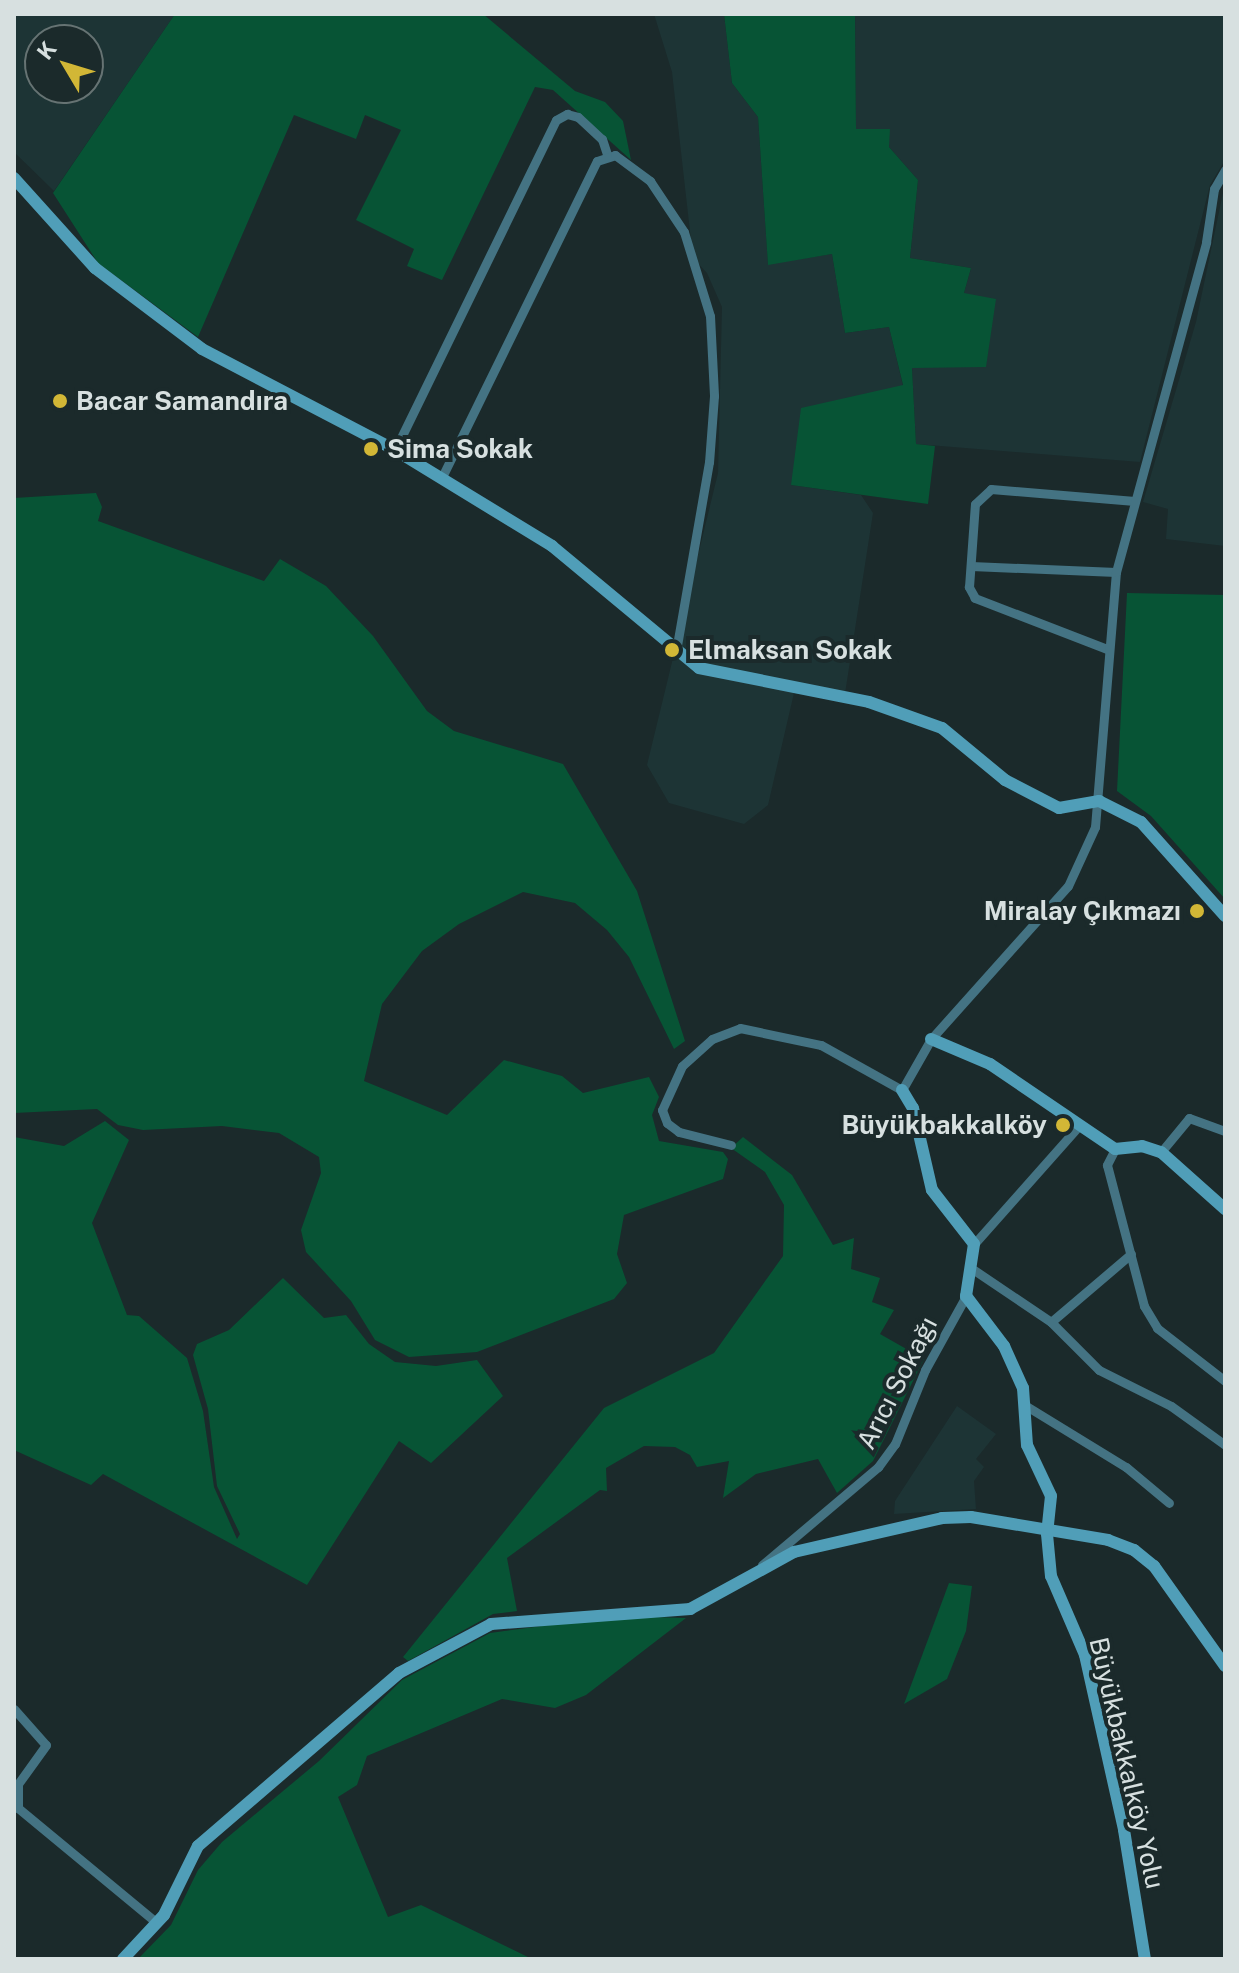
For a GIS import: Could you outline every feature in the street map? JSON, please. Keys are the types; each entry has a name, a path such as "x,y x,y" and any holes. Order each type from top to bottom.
{"street":[{"path":"395,450 556,120 567,114 578,117 602,139 607,154 640,172 665,202 691,249 710,316 709,462 676,651"},
{"path":"442,477 597,161 607,154"},
{"path":"902,1090 931,1039 1068,886 1095,827 1107,649 1116,572 1206,242 1214,189 1225,170"},
{"path":"14,178 95,268 202,349 395,450 552,546 699,668 869,702 942,728 1005,780 1059,808 1099,801 1141,822 1225,916"},
{"path":"1107,649 979,600 969,587 975,504 986,491 1135,501"},
{"path":"971,566 1116,572"},
{"path":"731,1145 679,1132 667,1123 662,1110 682,1066 712,1039 740,1028 821,1045 902,1090 913,1108 932,1190 974,1244 974,1270 966,1296"},
{"path":"931,1039 990,1064 1078,1127 1115,1149 1142,1146 1161,1152 1225,1209"},
{"path":"1161,1152 1189,1118 1225,1131"},
{"path":"974,1244 1078,1127"},
{"path":"1115,1149 1107,1165 1144,1306 1157,1328 1222,1375"},
{"path":"1051,1322 1131,1254"},
{"path":"974,1270 1051,1322 1099,1370 1171,1406 1225,1445"},
{"name":"Büyükbakkalköy Yolu","path":"966,1296 1004,1346 1023,1388 1027,1445 1051,1496 1047,1534 1051,1576 1085,1655 1124,1830 1145,1959"},
{"name":"Arıcı Sokağı","path":"749,1576 878,1467 895,1444 925,1370 966,1296"},
{"path":"1023,1404 1126,1467 1169,1503"},
{"path":"123,1959 157,1923 198,1846 399,1673 491,1624 690,1609 794,1552 942,1518 971,1517 1047,1534 1108,1540 1134,1550 1154,1566 1225,1666"},
{"path":"14,1709 46,1745 18,1784 18,1808 157,1923"}],"shaded area":[{"path":"14,14 175,14 54,191 14,152"},
{"path":"654,14 724,14 732,83 758,117 768,264 832,254 845,333 889,327 903,386 791,485 861,495 873,513 844,700 794,693 768,805 744,824 669,803 647,765 718,473 722,307 707,273 693,258 672,72"},
{"path":"855,14 1225,14 1225,160 1210,185 1140,462 916,444 912,368 964,293 971,268 910,258 918,180 889,147 856,129"},
{"path":"1225,183 1225,546 1166,539 1168,509 1143,502 1196,322"},
{"path":"957,1406 996,1434 976,1459 984,1467 974,1481 976,1509 894,1514 895,1501"}],"green space":[{"path":"175,14 483,14 575,91 605,102 623,121 631,160 553,90 535,87 442,280 407,266 414,249 356,220 401,130 365,115 356,139 294,115 198,337 98,263 53,193"},
{"path":"724,14 855,14 856,129 890,129 889,147 918,180 910,258 971,268 964,293 996,299 986,367 912,368 916,444 935,446 928,504 791,485 801,408 903,385 889,327 845,333 832,254 768,265 758,117 732,83"},
{"path":"96,493 102,507 98,521 264,581 280,559 326,586 373,636 427,711 454,731 563,764 637,891 685,1041 674,1049 629,957 607,930 575,903 523,892 459,924 422,951 382,1004 364,1081 447,1115 504,1060 562,1076 583,1093 649,1077 659,1097 652,1115 659,1141 723,1152 728,1159 723,1179 624,1215 617,1254 627,1283 614,1299 477,1352 409,1357 375,1340 351,1301 306,1252 301,1230 321,1173 319,1157 279,1133 222,1126 143,1130 118,1125 97,1109 14,1113 14,498"},
{"path":"1127,593 1225,595 1225,899 1151,816 1117,791"},
{"path":"105,1121 129,1140 92,1223 127,1315 139,1316 187,1358 203,1411 214,1487 237,1539 240,1534 217,1486 208,1409 193,1355 197,1344 229,1330 283,1278 324,1318 346,1315 369,1344 395,1362 436,1366 477,1360 503,1396 431,1463 399,1441 307,1585 103,1474 91,1485 14,1450 14,1137 64,1146"},
{"path":"743,1137 792,1175 833,1245 854,1238 851,1269 880,1278 872,1302 894,1310 880,1334 924,1359 873,1461 837,1493 818,1459 756,1474 723,1498 729,1461 697,1467 690,1455 675,1447 644,1446 606,1468 607,1491 600,1490 507,1558 517,1611 493,1614 408,1661 403,1657 604,1408 714,1353 783,1256 784,1205 765,1172 731,1148"},
{"path":"949,1583 972,1586 966,1631 947,1679 904,1704"},
{"path":"618,1616 686,1618 586,1695 555,1708 502,1699 367,1756 357,1785 338,1797 388,1917 421,1905 532,1959 138,1959 171,1925 198,1870 222,1842 319,1761 402,1680 490,1633"}],"place":[{"name":"Bacar Samandıra","path":"60,401"},
{"name":"Sima Sokak","path":"371,449"},
{"name":"Elmaksan Sokak","path":"672,650"},
{"name":"Miralay Çıkmazı","path":"1197,911"},
{"name":"Büyükbakkalköy","path":"1063,1125"}]}
